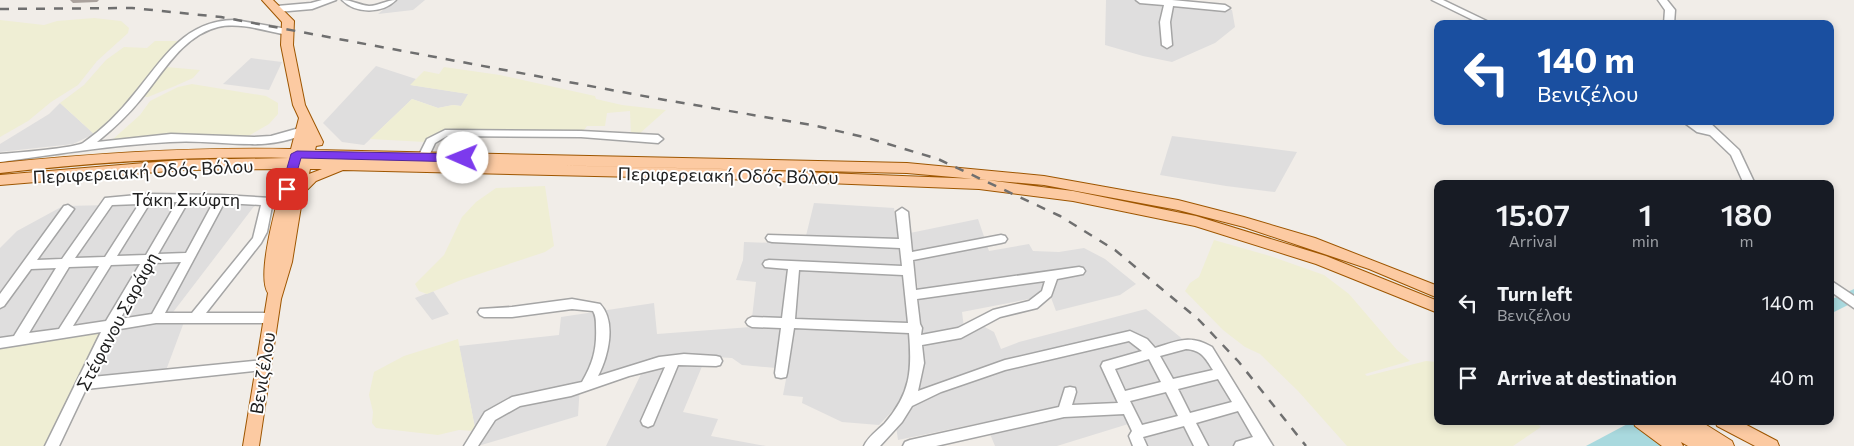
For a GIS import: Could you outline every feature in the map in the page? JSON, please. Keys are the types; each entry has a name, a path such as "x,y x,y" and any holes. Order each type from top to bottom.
{"main road":[{"path":"268,0 288,21 287,48 306,129 322,146 350,161"},
{"path":"261,153 286,147 306,129"},
{"name":"Βενιζέλου","path":"251,446 274,300 285,262 292,191 301,160 306,129"},
{"name":"Περιφερειακή Οδός Βόλου","path":"0,168 126,156 261,153 301,160"},
{"name":"Περιφερειακή Οδός Βόλου","path":"350,161 424,157 907,168 1008,174 1125,192 1245,221 1375,265 1434,290"},
{"name":"Περιφερειακή Οδός Βόλου","path":"0,180 72,172 301,160 953,183 1033,190 1128,206 1233,231 1356,272 1434,305"},
{"path":"226,164 276,173 292,191 317,176 350,161"},
{"path":"1655,425 1726,446"},
{"path":"1669,425 1690,436"},
{"path":"1731,425 1771,446"}],"street":[{"path":"277,10 312,6 332,0"},
{"path":"346,0 358,8 367,9 381,7 392,0"},
{"path":"1146,0 1225,8"},
{"path":"1436,0 1480,20"},
{"path":"1662,0 1670,10 1669,20"},
{"path":"1167,45 1165,22 1169,2"},
{"path":"84,147 128,108 178,48 198,30 217,24 230,23 287,32"},
{"path":"1693,125 1701,130 1712,132"},
{"path":"1706,125 1735,153 1748,180"},
{"path":"0,158 175,138 270,141 288,138 306,129"},
{"path":"424,157 431,141 445,133 581,134 658,140"},
{"path":"63,332 148,198"},
{"name":"Τάκη Σκύφτη","path":"65,264 105,203 112,200 148,198 267,200 264,222 257,240 196,316"},
{"name":"Στέφανου Σαράφη","path":"52,446 111,324 185,198"},
{"path":"156,318 221,199"},
{"path":"0,303 68,209"},
{"path":"871,446 895,423 909,401 916,380 918,341 902,212"},
{"path":"772,238 906,250 1001,238"},
{"path":"26,266 189,257"},
{"path":"18,340 65,264"},
{"path":"769,264 909,271"},
{"path":"781,373 789,324 794,265"},
{"path":"913,295 1078,271"},
{"path":"918,341 961,333 997,313 1035,304 1048,291 1052,275"},
{"path":"1834,288 1854,303"},
{"path":"484,312 525,311 572,304 596,307 601,312 605,342 599,364 586,386"},
{"path":"0,343 156,318 196,316 271,318"},
{"path":"752,322 916,328"},
{"path":"909,401 937,388 1005,365 1123,336 1138,340 1152,353 1201,446"},
{"path":"1139,432 1107,366 1186,344 1198,345 1208,352 1264,443 1241,446"},
{"path":"648,421 674,360"},
{"path":"472,446 484,423 508,406 524,400 586,386 637,368 674,360 716,361"},
{"path":"82,384 138,376 192,374 264,365"},
{"path":"910,446 1064,410 1125,402 1169,385 1222,373"},
{"path":"1064,410 1070,392"},
{"path":"1140,446 1136,436 1139,432 1241,405"}],"shaded area":[{"path":"395,0 425,0 413,10 378,14"},
{"path":"1106,0 1163,0 1163,4 1232,10 1235,27 1215,43 1172,62 1143,56 1105,45"},
{"path":"251,58 282,62 269,90 223,84"},
{"path":"376,66 416,79 411,85 469,94 461,106 453,105 438,108 412,99 364,145 342,142 323,123"},
{"path":"60,103 94,134 73,144 0,152 0,144 49,114"},
{"path":"1172,136 1297,152 1275,192 1226,186 1160,175"},
{"path":"211,203 255,205 164,324 184,322 165,373 91,382 120,323 0,341 0,248 17,231 63,206"},
{"path":"814,203 894,208 912,359 908,389 898,405 879,425 842,422 802,403 803,397 783,395 788,369 742,365 732,358 696,356 580,385 578,416 478,446 489,427 475,428 459,346 559,335 561,317 654,303 657,334 751,327 756,282 736,280 743,260 744,242 804,244"},
{"path":"978,219 989,251 1029,244 1033,251 1059,252 1084,248 1105,259 1136,284 1120,295 1056,311 1050,295 962,312 965,336 981,325 994,332 1001,349 1019,342 1146,309 1191,346 1205,352 1263,446 1145,446 1142,439 1144,434 1138,421 1057,446 995,446 985,422 898,440 896,426 907,412 919,324 918,289 910,233"},
{"path":"433,291 449,314 432,320 415,298"},
{"path":"677,364 703,364 683,412 718,419 711,436 766,446 606,446 642,372"}],"green space":[{"path":"94,18 121,21 129,28 128,33 97,61 78,85 51,102 28,121 0,137 0,20 44,25 57,21"},
{"path":"155,41 181,41 137,96 102,129 94,134 60,103 84,85 106,60 124,47 147,48"},
{"path":"166,67 200,70 193,78 148,97 142,97"},
{"path":"444,67 500,75 595,96 596,99 622,105 666,110 638,135 631,135 630,111 607,113 605,126 587,126 584,130 447,133 434,135 425,142 370,139 412,99 438,108 453,105 461,106 468,94 410,85 424,71 439,74"},
{"path":"192,84 266,96 278,103 278,114 269,124 245,138 112,140 140,115 150,101 178,87"},
{"path":"545,186 554,246 545,252 461,280 427,294 419,291 415,284 444,255 462,217 476,202 496,188"},
{"path":"1214,240 1270,256 1324,275 1349,294 1397,350 1410,361 1365,374 1367,376 1426,361 1434,362 1434,425 1539,425 1541,427 1513,446 1347,446 1298,391 1260,354 1245,347 1223,330 1185,291 1190,283 1199,277"},
{"path":"102,333 46,446 0,446 0,347"},
{"path":"458,339 475,428 473,431 459,430 438,435 376,428 372,423 373,412 369,395 374,372 404,356"}],"water":[{"path":"1625,425 1702,425 1677,446 1586,446"}],"waterway":[{"path":"1834,306 1854,295"}],"railway":[{"path":"0,9 132,8 221,17 665,100 812,125 868,138 938,159 1060,216 1115,250 1198,319 1238,361 1306,446"}],"route":[{"path":"287,189 297,154 463,158"}]}
